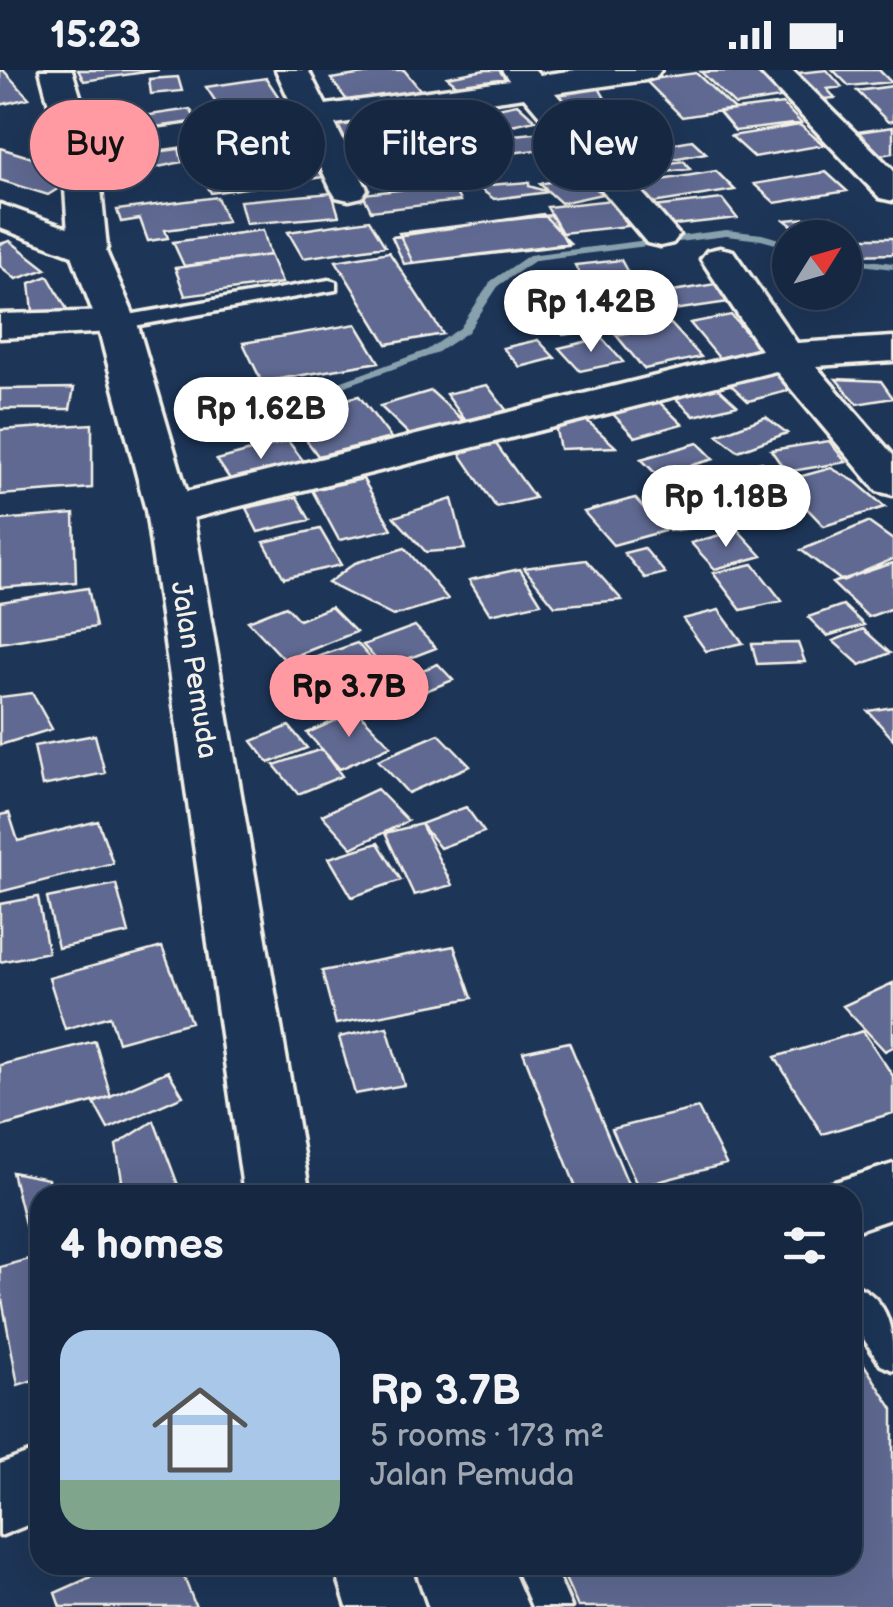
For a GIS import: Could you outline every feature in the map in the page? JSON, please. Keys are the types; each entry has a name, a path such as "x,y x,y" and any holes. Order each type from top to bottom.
{"street":[{"path":"56,70 66,100"},
{"path":"292,70 305,100"},
{"path":"325,114 525,78 645,70"},
{"path":"774,70 893,190"},
{"path":"525,78 660,235"},
{"path":"325,141 345,179"},
{"path":"0,215 88,248 87,190"},
{"name":"Jalan Pemuda","path":"88,248 118,322 169,510 275,1185"},
{"path":"720,259 786,356 893,482"},
{"path":"0,326 118,322"},
{"path":"169,510 786,356 893,349"},
{"path":"862,1201 893,1191"},
{"path":"0,1500 30,1488"},
{"path":"375,1575 386,1607"}],"lane":[{"path":"118,322 330,286"},
{"path":"862,1306 893,1354"},
{"path":"538,1575 552,1607"}],"building":[{"path":"3,70 29,98 0,105"},
{"path":"78,70 159,70 84,81"},
{"path":"404,70 422,92 347,100 331,79"},
{"path":"502,70 517,84 458,86 447,77"},
{"path":"757,70 787,97 735,105 701,72"},
{"path":"827,70 842,87 827,89 835,98 812,100 788,74"},
{"path":"833,70 879,70 891,82 849,86"},
{"path":"696,73 734,109 682,117 673,108 673,100 665,100 645,80"},
{"path":"178,77 182,91 151,94 149,79"},
{"path":"266,78 281,100 215,100 206,87"},
{"path":"598,86 606,100 555,100 541,90"},
{"path":"893,86 893,121 888,122 857,91"},
{"path":"517,104 533,120 513,125 513,105"},
{"path":"783,104 801,123 735,131 719,112"},
{"path":"179,111 179,131 159,134 159,114"},
{"path":"345,124 345,144 340,145 328,126"},
{"path":"800,125 824,145 754,157 731,136"},
{"path":"893,127 893,153 881,155 858,132"},
{"path":"533,133 533,150 513,153 513,135"},
{"path":"692,140 706,153 673,159 673,143"},
{"path":"178,143 179,163 159,167 159,147"},
{"path":"0,148 30,157 30,189 0,180"},
{"path":"684,161 690,169 673,171 673,163"},
{"path":"716,171 735,190 647,204 634,190 673,190 673,178"},
{"path":"826,172 847,191 775,203 754,184"},
{"path":"529,182 533,190 549,192 494,199 482,190 513,190 513,183"},
{"path":"454,190 460,201 371,211 363,194"},
{"path":"547,190 598,190 602,194 561,203"},
{"path":"332,193 339,216 246,224 240,201"},
{"path":"217,197 227,222 165,230 168,238 148,241 140,219 121,222 117,210"},
{"path":"722,199 737,218 666,226 653,207"},
{"path":"612,200 628,226 562,233 547,207"},
{"path":"543,214 570,243 404,264 392,237"},
{"path":"551,215 568,245 413,263 399,233"},
{"path":"831,216 834,220 785,220"},
{"path":"369,220 385,246 303,258 288,232"},
{"path":"263,230 270,255 184,266 173,242"},
{"path":"862,238 893,238 893,254 862,255"},
{"path":"10,241 46,269 16,279 0,266 0,244"},
{"path":"389,252 443,334 387,344 336,261"},
{"path":"270,255 282,283 185,296 175,268"},
{"path":"621,260 633,282 586,286 575,265"},
{"path":"48,276 72,318 34,321 30,283"},
{"path":"721,283 735,301 674,310 661,293"},
{"path":"591,307 605,329 563,335 550,313"},
{"path":"731,315 761,350 719,358 690,323"},
{"path":"356,324 379,362 262,382 243,343"},
{"path":"671,324 701,357 644,369 616,335"},
{"path":"602,338 623,362 580,371 559,348"},
{"path":"538,340 555,358 520,367 503,348"},
{"path":"776,372 795,389 748,401 730,384"},
{"path":"836,379 881,381 893,398 857,404"},
{"path":"714,384 737,405 694,416 672,395"},
{"path":"487,385 507,411 465,420 446,394"},
{"path":"74,388 70,409 0,409 0,389"},
{"path":"431,391 468,425 417,442 380,406"},
{"path":"359,396 391,438 318,456 287,413"},
{"path":"657,400 682,424 635,437 611,412"},
{"path":"583,417 616,447 560,449 555,426"},
{"path":"766,417 787,433 738,451 717,435"},
{"path":"92,424 92,488 0,495 0,430"},
{"path":"288,441 305,463 232,482 217,460"},
{"path":"829,441 846,462 786,472 771,450"},
{"path":"698,443 714,459 657,475 641,459"},
{"path":"496,444 535,498 496,507 458,451"},
{"path":"762,462 794,495 754,505 723,472"},
{"path":"831,468 856,482 885,507 824,526 794,495 806,489 795,478"},
{"path":"363,479 392,529 339,540 312,490"},
{"path":"699,489 718,525 669,531 651,495"},
{"path":"297,497 310,520 258,532 246,508"},
{"path":"635,498 664,531 613,545 584,512"},
{"path":"452,499 465,549 426,552 394,517"},
{"path":"74,514 76,582 0,588 0,520"},
{"path":"868,522 893,540 893,559 842,581 801,550"},
{"path":"320,529 341,565 284,578 264,542"},
{"path":"738,530 762,556 715,569 691,543"},
{"path":"405,548 448,599 393,616 328,583 355,563"},
{"path":"644,548 665,573 645,578 624,553"},
{"path":"586,560 622,600 555,606 524,568"},
{"path":"893,563 893,608 868,617 832,583"},
{"path":"753,564 782,601 741,610 713,573"},
{"path":"520,569 541,603 490,614 469,580"},
{"path":"88,588 96,627 0,643 0,602"},
{"path":"843,605 864,625 827,636 808,617"},
{"path":"286,606 299,620 331,607 356,632 285,660 248,621"},
{"path":"719,610 743,643 706,651 683,619"},
{"path":"415,626 436,648 384,668 363,645"},
{"path":"863,629 890,653 860,665 833,641"},
{"path":"357,643 396,687 342,709 305,661"},
{"path":"798,643 805,662 757,664 752,644"},
{"path":"438,664 453,680 406,699 391,682"},
{"path":"32,693 52,729 0,745 0,697"},
{"path":"893,707 893,739 868,711"},
{"path":"357,711 391,746 340,769 307,733"},
{"path":"289,726 307,748 269,763 252,741"},
{"path":"439,734 470,766 408,793 378,760"},
{"path":"95,735 105,773 42,786 34,746"},
{"path":"322,749 342,776 298,794 274,765"},
{"path":"377,789 408,821 352,848 322,815"},
{"path":"466,807 484,832 440,848 421,824"},
{"path":"9,813 18,841 98,821 113,863 0,892 0,815"},
{"path":"421,824 452,885 414,895 385,833"},
{"path":"378,843 401,880 352,897 329,858"},
{"path":"116,884 129,933 58,948 47,898"},
{"path":"38,897 48,952 0,962 0,904"},
{"path":"454,946 472,998 336,1024 322,971"},
{"path":"162,947 191,1022 118,1042 110,1016 65,1029 49,978"},
{"path":"893,983 893,1047 885,1051 843,1006"},
{"path":"387,1027 404,1085 355,1094 339,1037"},
{"path":"863,1031 893,1076 893,1113 822,1134 775,1057"},
{"path":"95,1041 111,1097 0,1127 0,1065"},
{"path":"569,1042 629,1185 575,1185 523,1052"},
{"path":"168,1071 183,1096 108,1129 94,1103"},
{"path":"698,1108 726,1164 637,1185 612,1129"},
{"path":"154,1121 178,1185 114,1185 122,1180 116,1145"},
{"path":"12,1172 48,1179 49,1185 30,1185 30,1228 26,1228"},
{"path":"30,1259 30,1381 18,1385 0,1289 0,1267"},
{"path":"862,1361 893,1409 893,1607 578,1607 564,1575 862,1575"},
{"path":"96,1575 183,1575 196,1607 60,1607 55,1593"}],"waterway":[{"path":"277,407 431,352 464,330 495,283 533,257 726,233 772,240"},
{"path":"862,262 893,266"}]}
